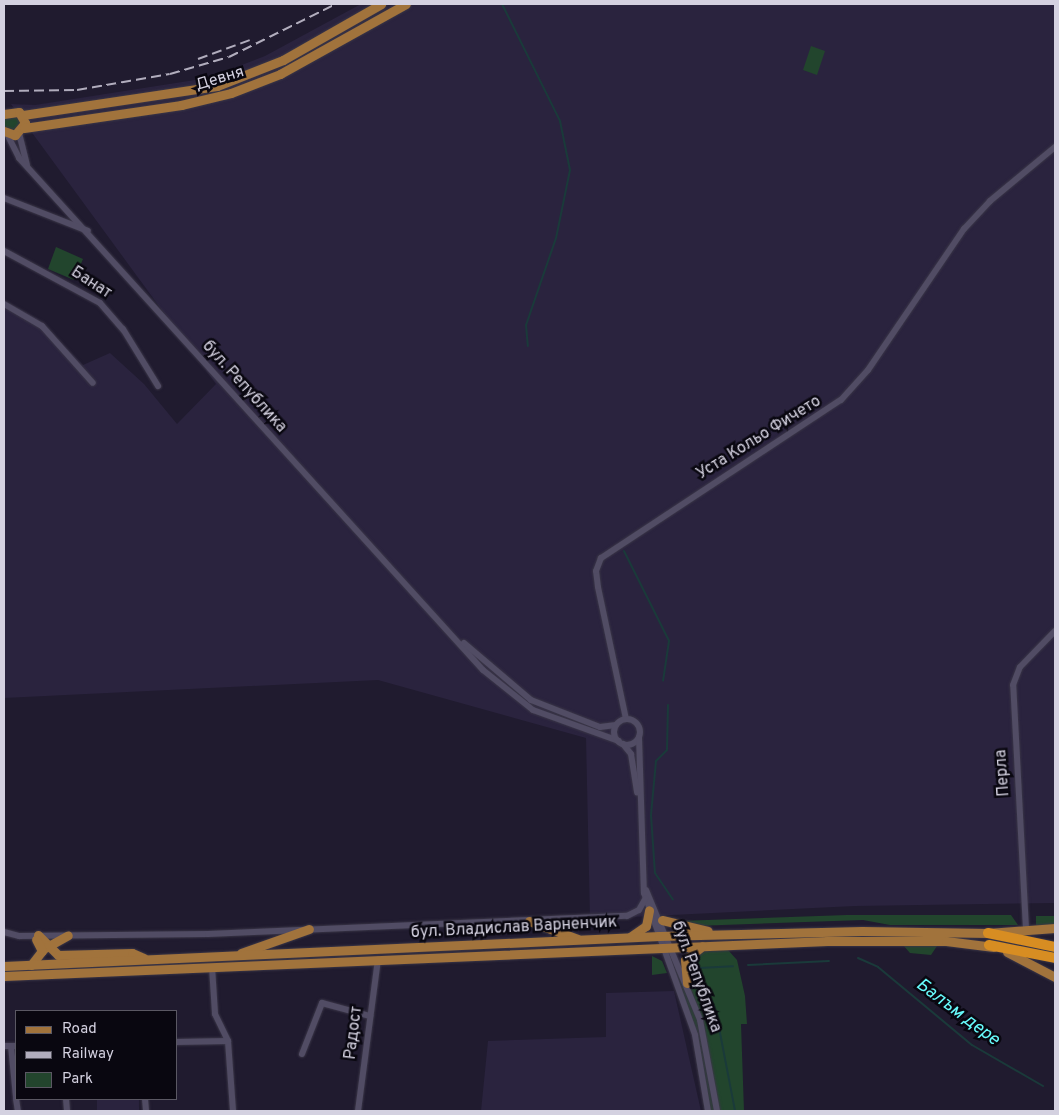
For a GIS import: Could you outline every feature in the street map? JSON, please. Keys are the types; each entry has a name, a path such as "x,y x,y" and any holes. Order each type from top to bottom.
{"highway":[{"path":"988,934 1055,947"},
{"path":"989,945 1055,958"}],"main road":[{"name":"Девня","path":"4,114 15,110 22,115 217,86 283,60 382,4"},
{"name":"Девня","path":"5,133 180,105 231,93 280,74 406,4"},
{"path":"22,115 22,130"},
{"path":"629,938 646,926 649,910"},
{"path":"662,920 728,935"},
{"path":"529,921 581,940"},
{"name":"бул. Владислав Варненчик","path":"4,966 664,936 988,934 1026,928 1055,928"},
{"path":"235,955 309,930"},
{"path":"35,935 45,948 58,955 132,953 146,959"},
{"path":"31,965 45,948 68,935"},
{"name":"бул. Владислав Варненчик","path":"4,976 668,946 894,941 989,945"},
{"path":"989,945 1055,977"},
{"path":"687,983 685,960 702,946"}],"street":[{"name":"бул. Република","path":"22,130 27,166"},
{"name":"бул. Република","path":"5,133 27,166 88,231 484,670 525,706 620,742 631,754 640,804"},
{"name":"Уста Кольо Фичето","path":"626,719 598,587 596,570 601,558 841,400 868,370 964,229 990,200 1055,147"},
{"path":"4,198 88,231"},
{"name":"Банат","path":"4,251 100,302 123,329 158,386"},
{"path":"4,304 42,326 93,383"},
{"name":"бул. Република","path":"443,624 531,700 600,727 616,725 620,742"},
{"name":"Перла","path":"1026,928 1013,685 1020,667 1055,631"},
{"path":"616,725 626,719 636,723 639,737 632,744 620,742"},
{"name":"бул. Република","path":"639,737 645,899 668,946 695,1035 708,1111"},
{"name":"бул. Република","path":"644,884 662,920 664,936"},
{"path":"4,932 35,935 68,935 309,930 529,921 626,916 640,910 645,899"},
{"name":"бул. Република","path":"668,946 687,983 704,1033 717,1111"},
{"name":"Радост","path":"358,1111 378,959"},
{"path":"212,966 214,1014 228,1040 233,1111"},
{"path":"302,1054 322,1003 370,1016"},
{"path":"178,1042 228,1040"},
{"path":"10,1046 15,1089"}],"shaded area":[{"path":"361,4 1055,4 1055,903 855,906 590,919 586,738 378,680 4,698 4,300 38,319 83,365 110,353 144,384 177,424 216,384 11,104 35,105 208,78 265,56"},
{"path":"674,991 701,1111 481,1111 488,1041 606,1037 606,993"},
{"path":"97,1100 139,1100 139,1111 97,1111"}],"green space":[{"path":"811,46 825,51 817,75 803,70"},
{"path":"17,115 21,123 16,131 5,128 5,118"},
{"path":"56,247 83,259 74,280 48,269"},
{"path":"847,915 1011,915 1018,925 890,925 863,920 695,926 679,921"},
{"path":"1036,916 1055,916 1055,925 1036,925"},
{"path":"934,944 937,946 931,955 910,953 903,945"},
{"path":"713,946 728,950 737,960 745,996 747,1024 741,1024 744,1111 708,1111 695,1035 669,960 677,957 686,980 690,953"},
{"path":"652,956 662,961 667,973 652,975"}],"waterway":[{"path":"502,4 560,121 570,170 556,238 526,325 528,346"},
{"path":"624,551 669,641 663,681"},
{"path":"668,705 667,750 656,761 651,815 655,873 673,900"},
{"name":"Балъм дере","path":"858,958 878,967 972,1045 1043,1086"},
{"path":"695,960 716,1012 735,1111"},
{"name":"Балъм дере","path":"748,965 829,961"},
{"name":"Балъм дере","path":"699,968 733,966"}],"railway":[{"path":"4,91 77,90 170,74 229,57 336,4"},
{"path":"198,59 250,40"}]}
